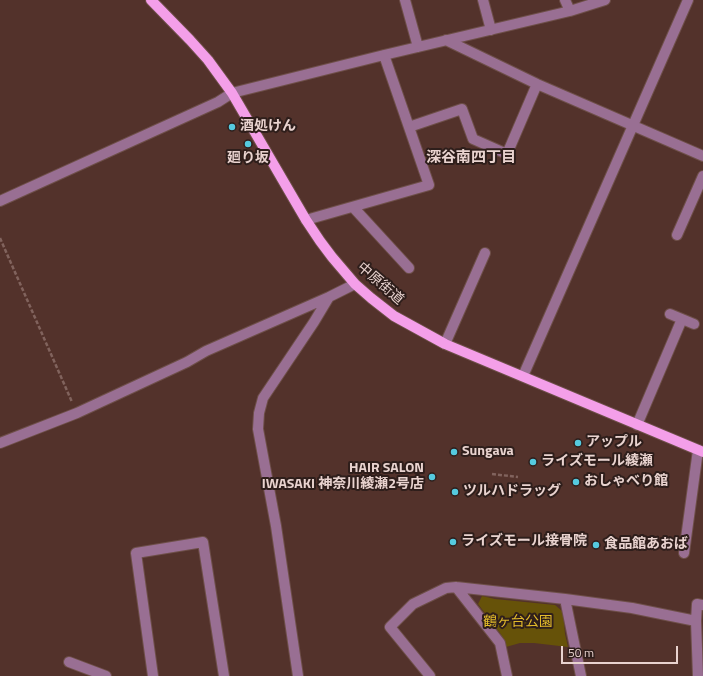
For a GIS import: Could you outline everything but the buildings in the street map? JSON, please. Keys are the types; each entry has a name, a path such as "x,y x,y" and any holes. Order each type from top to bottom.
{"main road":[{"name":"中原街道","path":"151,0 208,60 232,93 306,220 332,257 355,284 371,298 394,316 445,344 701,451"}],"street":[{"path":"405,0 418,47"},
{"path":"483,0 491,30"},
{"path":"565,0 570,11"},
{"path":"0,201 218,102 232,93 570,11 605,0"},
{"path":"523,376 688,0"},
{"path":"446,40 537,84 703,156"},
{"path":"306,220 429,185 384,55"},
{"path":"409,127 462,109 473,139 507,154 537,84"},
{"path":"677,235 703,176"},
{"path":"353,207 409,268"},
{"path":"445,344 485,253"},
{"path":"0,443 77,413 186,362 206,351 355,284"},
{"path":"298,676 276,526 258,429 259,413 263,398 329,297"},
{"path":"670,314 694,324"},
{"path":"637,425 682,319"},
{"path":"684,553 701,451"},
{"path":"153,676 136,553 203,542 224,676"},
{"path":"456,587 500,643 507,676"},
{"path":"430,676 390,627 413,604 446,588 456,587 565,599 632,608 696,621"},
{"path":"565,599 581,676"},
{"path":"698,676 696,621 697,604 703,605"},
{"path":"69,662 106,676"}],"path":[{"path":"0,238 77,413"},
{"path":"492,474 518,477"}],"green space":[{"name":"鶴ヶ台公園","path":"482,596 495,599 555,605 562,611 563,614 568,647 520,643 506,647 505,641 500,633 478,604"}],"place":[{"name":"酒処けん","path":"232,127"},
{"name":"廻り坂","path":"248,144"},
{"name":"アップル","path":"578,443"},
{"name":"Sungava","path":"454,452"},
{"name":"ライズモール綾瀬","path":"533,462"},
{"name":"HAIR SALON IWASAKI 神奈川綾瀬2号店","path":"432,477"},
{"name":"おしゃべり館","path":"576,482"},
{"name":"ツルハドラッグ","path":"455,492"},
{"name":"ライズモール接骨院","path":"453,542"},
{"name":"食品館あおば","path":"596,545"}],"district":[{"name":"深谷南四丁目","path":"471,158"}]}
